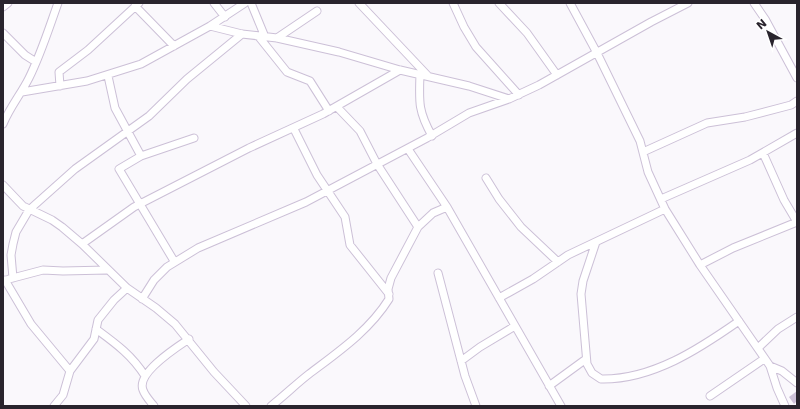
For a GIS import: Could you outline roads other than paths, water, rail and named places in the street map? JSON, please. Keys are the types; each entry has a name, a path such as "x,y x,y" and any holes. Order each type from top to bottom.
{"street":[{"path":"3,7 8,3"},
{"path":"3,124 9,110 22,92 36,62 58,3"},
{"path":"214,3 225,17"},
{"path":"22,92 108,76 141,64 210,26 246,3"},
{"path":"251,3 262,37 287,72 310,81 329,111"},
{"path":"359,3 428,76"},
{"path":"453,3 464,27 476,47 519,95"},
{"path":"499,3 527,34 557,75"},
{"path":"570,3 597,53 640,141 648,172 665,209 700,266 770,366 785,406"},
{"path":"142,299 154,280 174,261 198,248 283,214 328,192 377,164 432,136 469,113 519,95 688,3"},
{"path":"754,3 779,43 797,78"},
{"path":"60,86 59,72 88,50 137,4 174,46"},
{"path":"277,38 317,11"},
{"path":"210,26 242,34 277,38 339,52 400,70 469,86 509,99"},
{"path":"3,33 25,55 36,62"},
{"path":"13,278 11,254 13,244 16,232 29,210 75,169 102,148 149,116 187,79 242,34"},
{"path":"82,244 118,217 141,204 249,148 294,129 337,107 356,94 400,70"},
{"path":"420,74 419,104 422,119 432,136"},
{"path":"108,76 115,108 129,131 141,156"},
{"path":"643,152 707,123 752,116 791,105 797,101"},
{"path":"337,107 360,131 377,164 418,227"},
{"path":"294,129 317,175 345,217 350,246 389,295"},
{"path":"661,199 708,180 763,153 797,133"},
{"path":"174,261 119,169 141,156 194,138"},
{"path":"408,149 447,207 561,406"},
{"path":"700,266 733,248 797,222 784,200 763,153"},
{"path":"486,178 499,199 521,227 558,262"},
{"path":"3,185 6,195 29,210 52,220 82,244 127,288 176,324 214,372 246,406"},
{"path":"271,406 356,338 383,309 389,299 388,289 391,278 418,227 433,213 447,207"},
{"path":"499,298 533,279 558,262 665,209"},
{"path":"596,242 583,281 581,294 586,359 592,372 601,379 639,374 692,352 739,321"},
{"path":"70,371 31,324 4,281 43,270 107,270"},
{"path":"438,273 465,376 476,406"},
{"path":"54,406 63,394 70,371 94,339 98,320 106,309 127,288"},
{"path":"758,348 778,329 797,317"},
{"path":"461,361 480,347 515,326"},
{"path":"96,329 124,349 145,376"},
{"path":"154,406 143,390 142,384 145,376 164,357 189,339"},
{"path":"549,386 586,359"},
{"path":"710,396 764,359"},
{"path":"770,366 782,371 797,383"}]}
